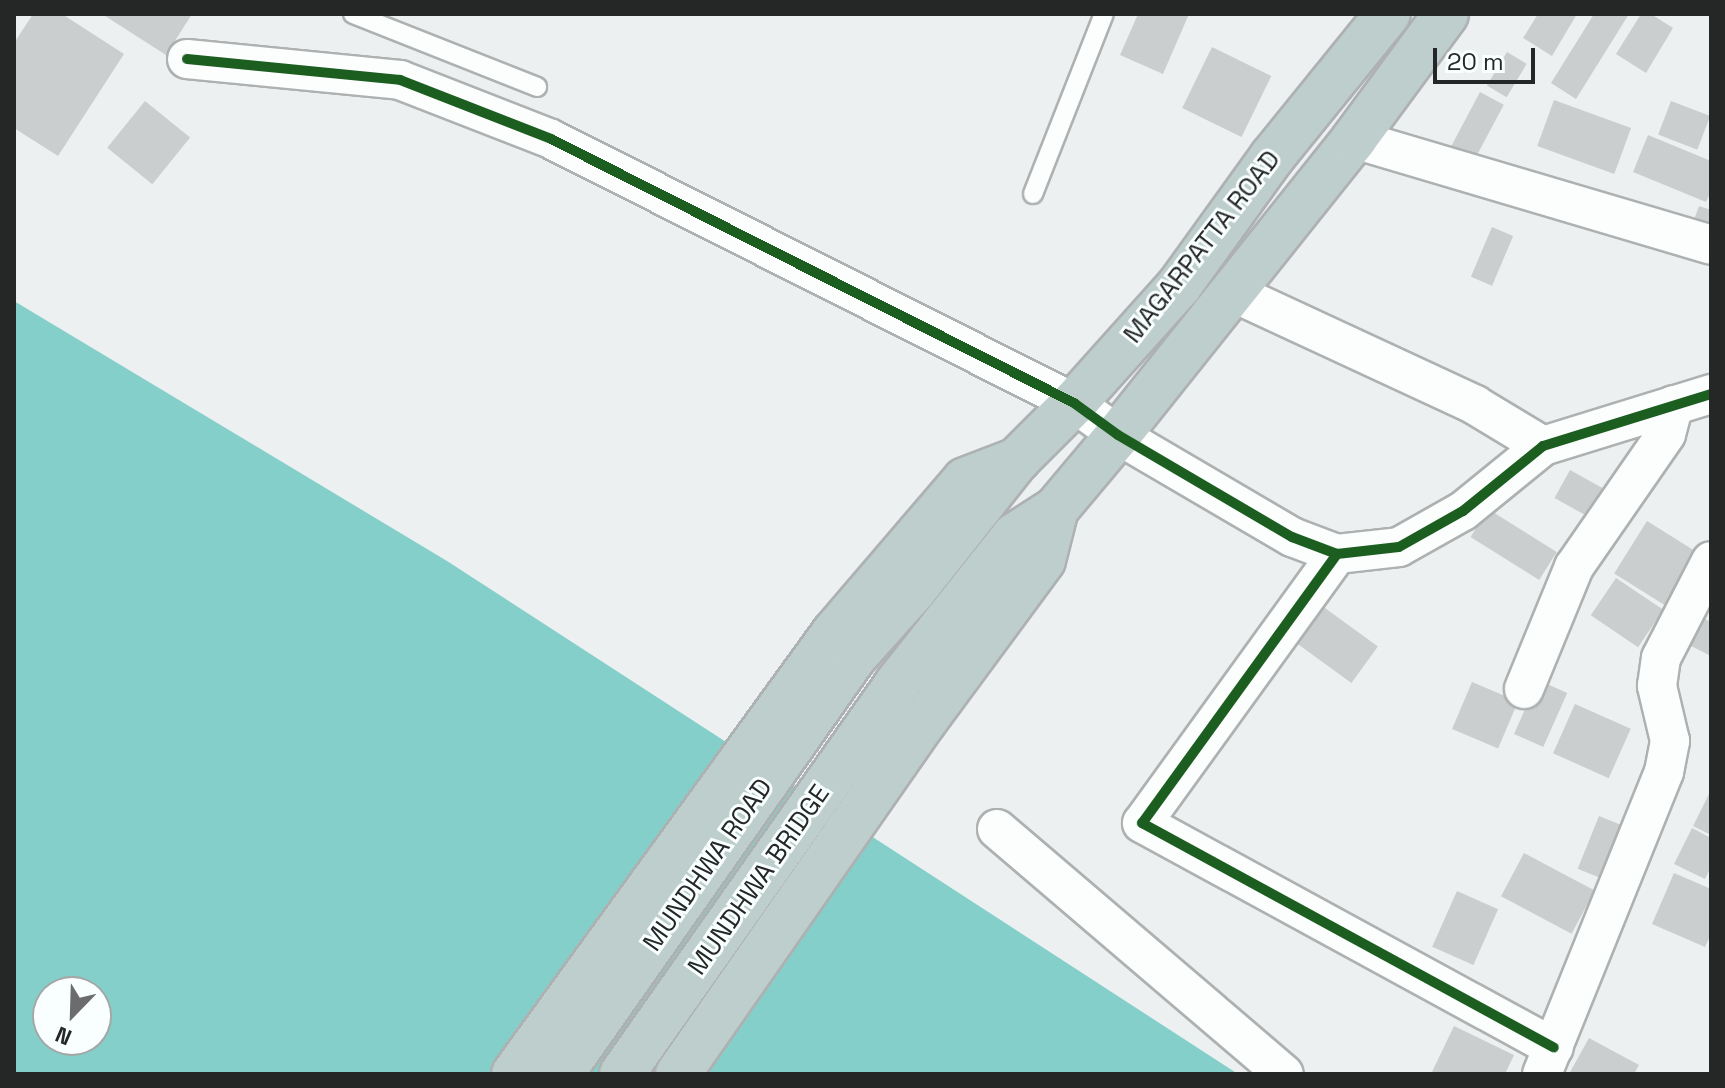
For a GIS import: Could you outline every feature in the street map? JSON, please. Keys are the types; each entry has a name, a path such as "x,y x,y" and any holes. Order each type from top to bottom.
{"highway":[{"name":"MAGARPATTA ROAD","path":"844,645 949,548 1017,460 1074,403 1179,286 1272,157 1388,14"},
{"name":"MAGARPATTA ROAD","path":"1118,435 1354,139 1446,14"},
{"path":"678,1074 923,723 1043,560 1056,509 1118,435"},
{"name":"MUNDHWA BRIDGE","path":"622,1074 896,685 1014,536 1056,509"},
{"path":"514,1074 844,645"},
{"name":"MUNDHWA ROAD","path":"561,1074 844,645"}],"street":[{"path":"187,59 400,80 551,139 1074,403 1118,435 1292,537 1337,554 1399,547 1463,511 1543,446 1711,394"},
{"path":"1354,139 1711,245"},
{"path":"1232,292 1475,405 1543,446"},
{"path":"1524,689 1574,567 1666,434 1674,405"},
{"path":"1337,554 1142,823 1548,1061 1664,772 1670,741 1657,686 1661,658 1711,561"},
{"path":"997,829 1284,1074"}],"lane":[{"path":"353,14 537,87"},
{"path":"1033,194 1104,14"}],"water":[{"path":"14,301 447,561 1238,1074 14,1074"}],"building":[{"path":"33,14 62,14 124,54 58,156 14,128 14,43"},
{"path":"102,14 192,14 166,55"},
{"path":"1138,14 1189,14 1163,74 1120,55"},
{"path":"1538,14 1577,14 1552,56 1523,38"},
{"path":"1594,14 1629,14 1576,99 1551,83"},
{"path":"1641,14 1651,14 1673,28 1646,73 1616,54"},
{"path":"1212,47 1271,76 1242,137 1182,108"},
{"path":"1507,52 1527,64 1507,97 1487,85"},
{"path":"1480,92 1504,105 1472,164 1449,151"},
{"path":"1554,100 1631,128 1614,174 1537,146"},
{"path":"145,101 190,138 152,184 107,148"},
{"path":"1671,101 1710,116 1697,150 1658,135"},
{"path":"1648,135 1711,161 1711,191 1706,202 1633,172"},
{"path":"1699,206 1711,210 1711,242 1689,234"},
{"path":"1492,227 1513,236 1492,286 1471,277"},
{"path":"1570,470 1609,492 1594,520 1554,498"},
{"path":"1488,509 1557,552 1539,580 1471,537"},
{"path":"1647,521 1704,557 1671,609 1614,574"},
{"path":"1616,578 1663,610 1638,647 1591,615"},
{"path":"1318,603 1378,646 1351,683 1292,639"},
{"path":"1691,612 1711,622 1711,656 1677,639"},
{"path":"1538,680 1567,693 1543,747 1514,734"},
{"path":"1472,682 1518,702 1498,748 1452,729"},
{"path":"1575,704 1631,729 1609,778 1553,753"},
{"path":"1711,790 1711,835 1693,826"},
{"path":"1599,816 1629,828 1607,881 1578,869"},
{"path":"1692,828 1711,838 1711,867 1705,879 1674,864"},
{"path":"1524,853 1595,891 1572,934 1501,896"},
{"path":"1674,873 1711,889 1711,934 1705,947 1652,924"},
{"path":"1457,891 1498,909 1473,965 1432,947"},
{"path":"1454,1026 1514,1055 1505,1074 1431,1074"},
{"path":"1589,1038 1639,1065 1634,1074 1569,1074"}],"cycle path":[{"path":"187,59 400,80 551,139 1074,403 1118,435 1292,537 1337,554 1399,547 1463,511 1543,446 1711,394"},
{"path":"1337,554 1142,823 1554,1048"}]}
